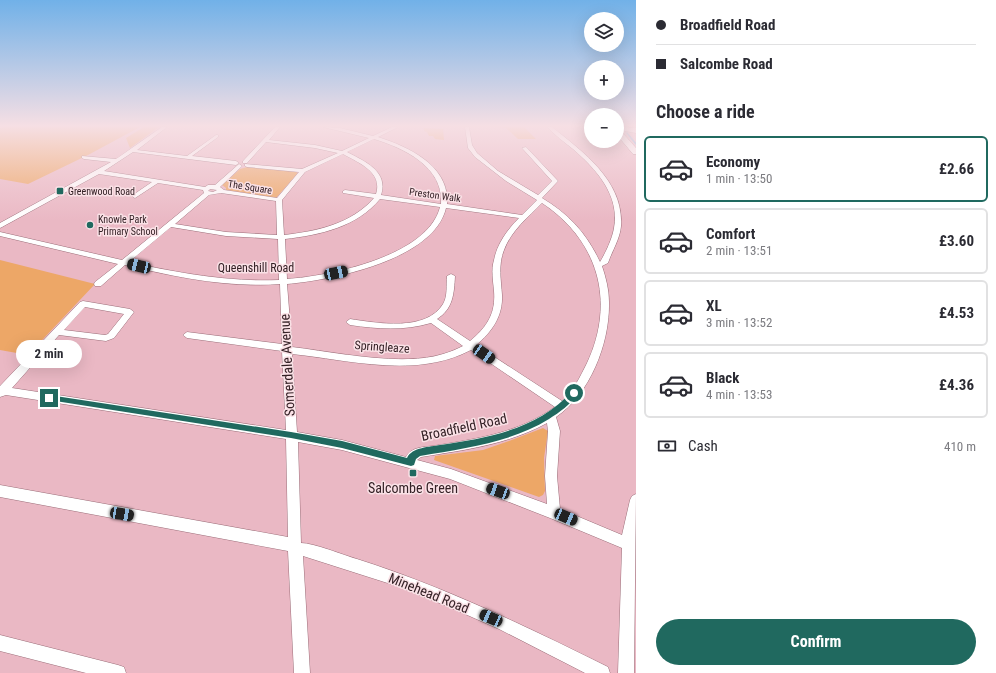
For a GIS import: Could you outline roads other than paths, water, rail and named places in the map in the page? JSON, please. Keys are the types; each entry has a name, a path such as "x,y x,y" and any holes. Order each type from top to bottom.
{"street":[{"path":"96,158 117,161"},
{"path":"0,226 121,158"},
{"name":"The Square","path":"191,158 238,165 246,163 303,172"},
{"path":"246,163 250,158"},
{"path":"303,172 330,158"},
{"path":"169,225 243,237 280,237 320,231 347,222 367,211 379,197 381,186 376,173 355,158"},
{"path":"418,158 427,165 441,182 444,196 444,206"},
{"name":"Broadfield Road","path":"411,462 412,457 418,452 479,443 532,426 550,415 563,406 584,378 602,339 606,313 598,265 578,230 560,213 540,199 495,173 479,158"},
{"name":"Springleaze","path":"187,335 383,361 408,362 442,357 459,352 479,339 489,327 496,313 498,301 496,271 500,248 508,232 527,209 540,199 555,181 534,158"},
{"path":"586,158 606,181 615,199 618,212 618,227 604,263 598,265"},
{"path":"98,172 157,181 215,193 238,165"},
{"name":"The Square","path":"219,189 279,200 303,172"},
{"path":"135,196 157,181"},
{"name":"Broadfield Road","path":"521,189 527,209"},
{"path":"98,284 125,263 207,191"},
{"name":"Preston Walk","path":"345,192 444,206 527,209"},
{"name":"Somerdale Avenue","path":"279,200 291,435 294,548 302,673"},
{"name":"Queenshill Road","path":"0,234 125,263 210,280 245,283 282,282 346,271 389,257 403,250 423,235 437,222 444,206"},
{"path":"350,322 376,326 404,326 431,319 441,312 449,298 451,276"},
{"path":"1,391 83,304 130,312 111,336 106,338 57,332"},
{"path":"431,319 563,406"},
{"path":"1,391 291,435 342,445 411,462 451,474 554,513 632,546"},
{"path":"550,415 554,431 550,476 554,513"},
{"name":"Minehead Road","path":"0,491 303,549 400,580 504,624 602,673"},
{"path":"626,673 632,546 628,537 636,500"},
{"path":"0,643 118,673"}],"place":[{"name":"Greenwood Road","path":"60,191"},
{"name":"Knowle Park Primary School","path":"90,225"},
{"name":"Salcombe Green","path":"413,473"}]}
